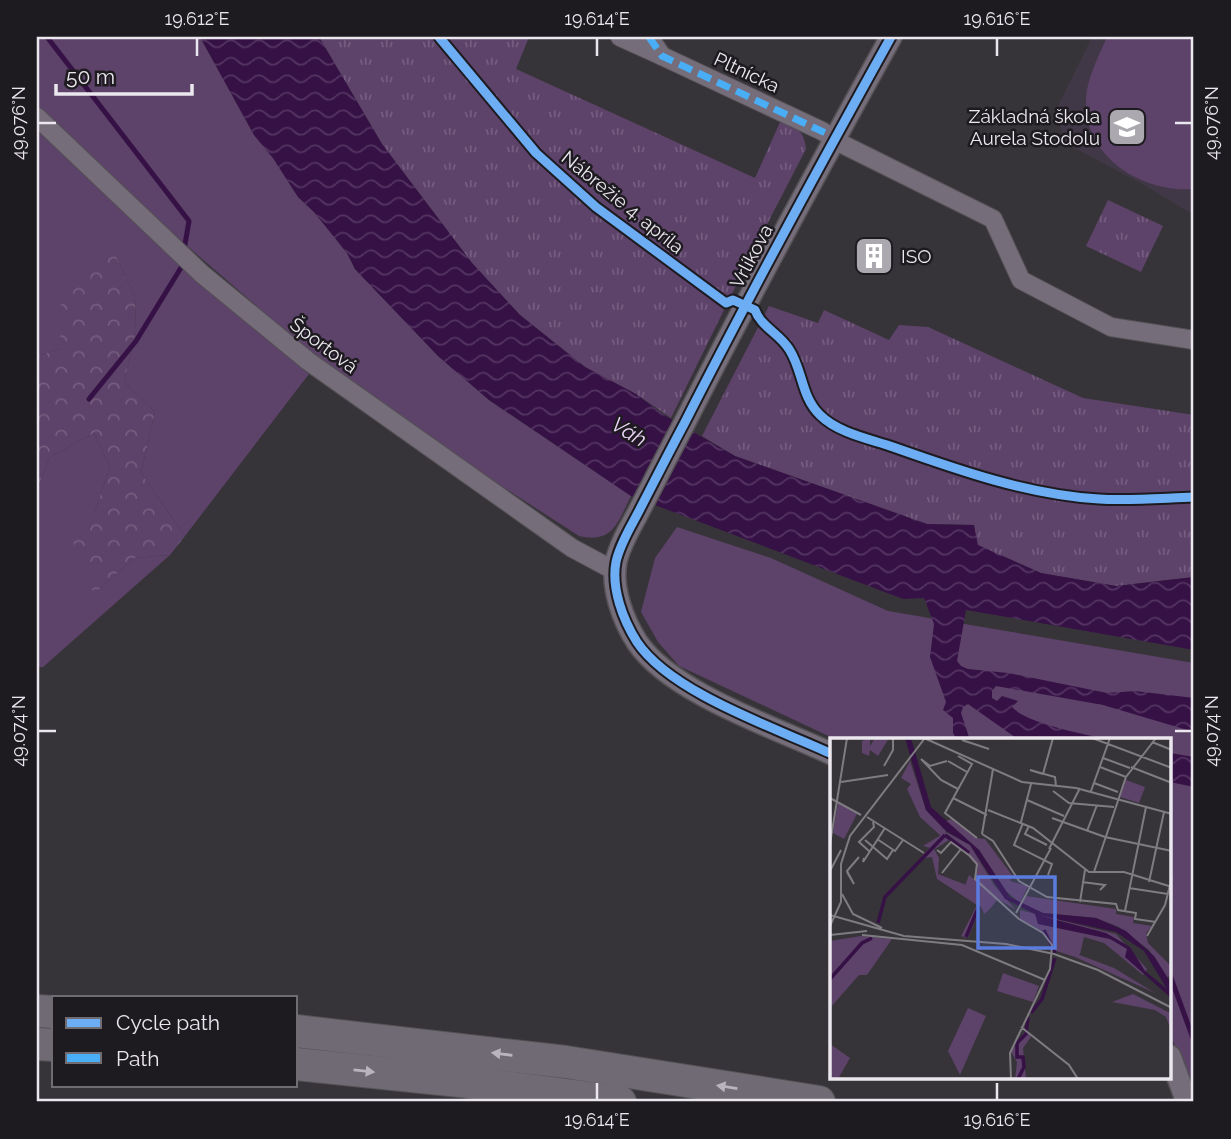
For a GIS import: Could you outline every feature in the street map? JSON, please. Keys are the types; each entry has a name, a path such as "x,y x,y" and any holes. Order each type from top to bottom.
{"highway":[{"path":"298,1031 566,1062 819,1102"},
{"path":"298,1063 620,1102"}],"street":[{"name":"Pltnícka","path":"620,37 834,137 844,145 993,219 1021,280 1111,327 1194,340"},
{"path":"649,37 662,56"},
{"name":"Vrlíkova","path":"615,571 619,552 707,379 834,137 891,37"},
{"name":"Športová","path":"37,117 202,275 308,361 572,548 615,571"},
{"path":"615,571 621,607 631,629 649,657 660,668 698,692 830,753"},
{"path":"1172,1061 1187,1102"}],"shaded area":[{"name":"Základná škola Aurela Stodolu","path":"1092,37 1194,37 1194,215 1065,143 1056,110"}],"green space":[{"path":"37,37 200,37 254,135 273,158 298,197 314,212 347,253 355,269 438,356 489,400 631,496 613,529 600,537 579,536 469,465 318,359 171,232 37,108"},
{"path":"319,37 529,37 516,69 755,178 781,120 799,130 806,149 671,418 636,394 585,367 520,315 472,263 382,144"},
{"name":"Základná škola Aurela Stodolu","path":"1107,37 1194,37 1194,189 1174,189 1136,178 1105,154 1094,138 1088,120 1087,91"},
{"path":"37,128 225,304 309,374 185,536 141,473 155,412 124,382 136,331 135,297 116,256 60,349 37,356"},
{"path":"1108,200 1163,226 1141,272 1086,246"},
{"path":"116,256 135,297 136,331 124,382 155,412 141,473 185,536 170,555 134,558 94,594 67,527 94,513 110,467 94,433 50,457 37,489 37,356 60,349 60,306 100,258"},
{"path":"769,306 818,323 824,310 889,340 899,325 928,327 1083,398 1194,415 1194,577 1116,586 1041,573 977,545 974,525 927,524 735,456 702,436"},
{"path":"94,433 110,467 94,513 95,593 134,558 170,555 43,667 37,667 37,489 50,457"},
{"path":"677,527 771,558 888,611 1194,663 1194,1093 1172,1039 1172,738 833,738 679,666 658,642 641,612 655,558"}],"water":[{"name":"Váh","path":"200,37 319,37 382,144 472,263 520,315 585,367 636,394 664,415 735,456 927,524 974,525 978,545 1041,573 1116,586 1194,577 1194,650 966,610 957,661 968,669 1008,673 1107,693 1135,691 1194,698 1194,732 1103,705 996,686 992,691 992,698 997,701 1002,696 1018,701 1012,707 1030,718 1100,738 1016,738 968,704 963,707 961,713 969,738 956,738 953,733 953,718 943,710 946,702 930,657 934,624 924,598 903,599 631,496 489,400 438,356 355,269 347,253 314,212 298,197 273,158 254,135"},
{"path":"1172,753 1194,757 1194,787 1172,782"}],"waterway":[{"path":"47,37 189,221 184,250"},
{"path":"89,399 136,341 182,266 183,260"},
{"path":"1172,980 1194,1041"}],"marked path":[{"path":"649,37 662,56 834,137"}],"cycle path":[{"name":"Nábrežie 4. apríla","path":"439,37 536,153 596,207 726,303 733,300 755,310 761,321 789,349 809,400 827,421 855,435 968,473 1020,487 1073,497 1111,500 1194,497"},
{"path":"830,753 699,693 653,660 637,642 627,624 619,604 615,572 618,555 627,534 760,278 891,37"}],"place":[{"name":"Základná škola Aurela Stodolu","path":"1127,127"},
{"name":"ISO","path":"874,256"}]}
